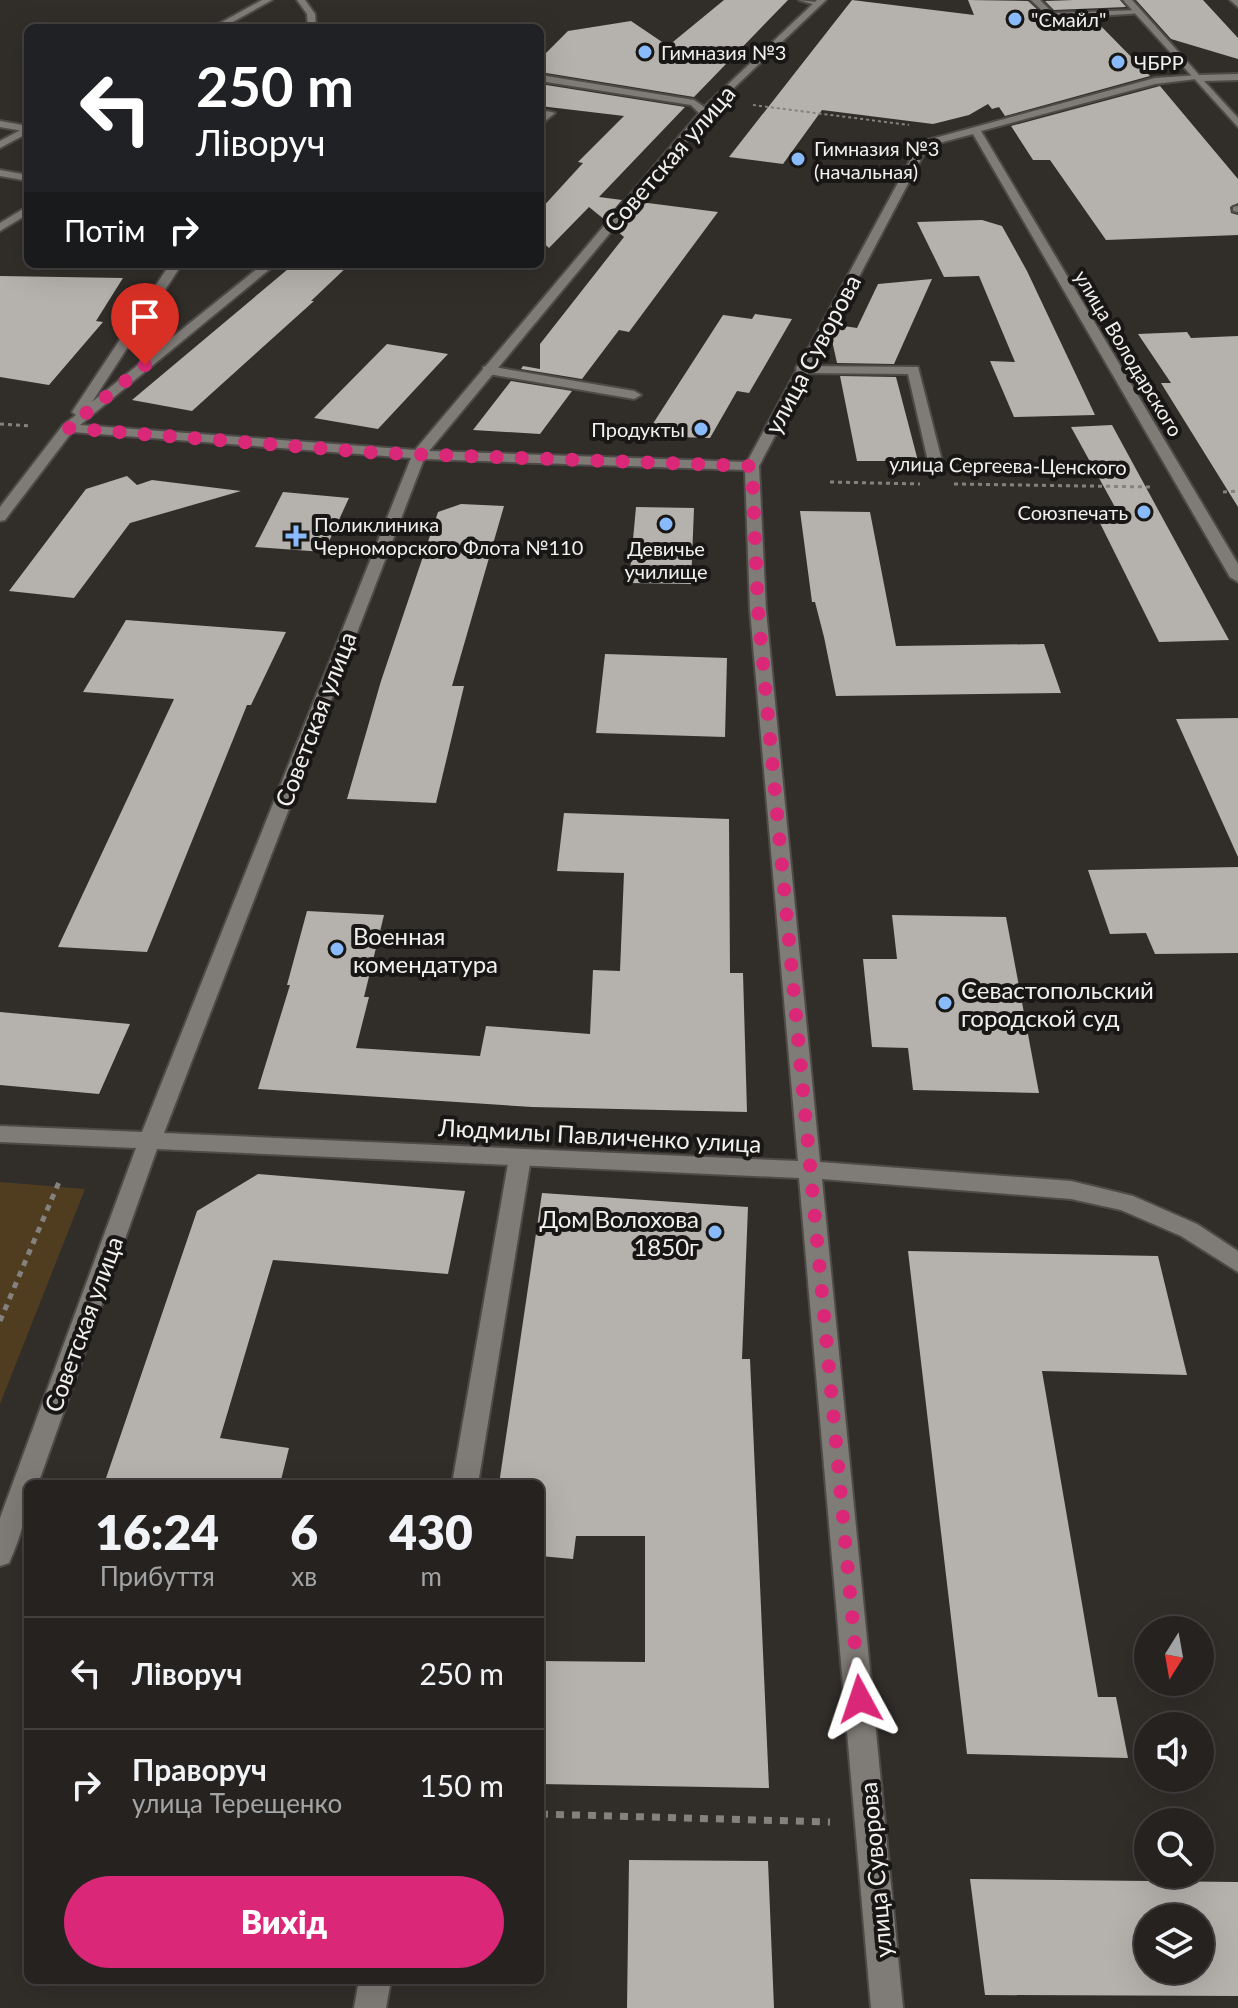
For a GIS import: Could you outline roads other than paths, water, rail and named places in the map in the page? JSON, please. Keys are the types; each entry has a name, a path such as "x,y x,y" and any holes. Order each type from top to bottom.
{"street":[{"path":"223,24 268,0"},
{"path":"301,0 311,14 312,24"},
{"path":"803,0 821,2"},
{"path":"1035,0 1051,16 1139,13"},
{"path":"1127,0 1238,124"},
{"name":"Советская улица","path":"27,1480 150,1140 419,455 714,102 821,2"},
{"name":"улица Суворова","path":"887,2008 758,610 752,466 924,144 1155,81 1238,77"},
{"path":"544,79 694,103 706,114"},
{"path":"544,118 550,113"},
{"path":"0,124 24,128"},
{"name":"улица Володарского","path":"975,129 1238,577"},
{"path":"0,145 24,131"},
{"path":"0,173 24,177"},
{"path":"0,228 24,212"},
{"path":"0,517 68,428 173,268"},
{"path":"68,428 265,268"},
{"path":"802,369 913,370 935,461"},
{"path":"488,370 634,395"},
{"path":"68,428 419,455 752,466"},
{"name":"Людмилы Павличенко улица","path":"0,1134 811,1170 1071,1190 1125,1202 1189,1230 1238,1263"},
{"path":"466,1480 520,1158"},
{"name":"Советская улица","path":"0,1554 24,1488"},
{"path":"370,2008 374,1984"}],"place":[{"name":"\"Смайл\"","path":"1015,19"},
{"name":"Гимназия №3","path":"645,52"},
{"name":"ЧБРР","path":"1118,62"},
{"name":"Гимназия №3 (начальная)","path":"798,159"},
{"name":"Продукты","path":"701,429"},
{"name":"Союзпечать","path":"1144,512"},
{"name":"Девичье училище","path":"666,524"},
{"name":"Поликлиника Черноморского Флота №110","path":"296,536"},
{"name":"Военная комендатура","path":"337,949"},
{"name":"Севастопольский городской суд","path":"945,1003"},
{"name":"Дом Волохова 1850г","path":"715,1232"}]}
